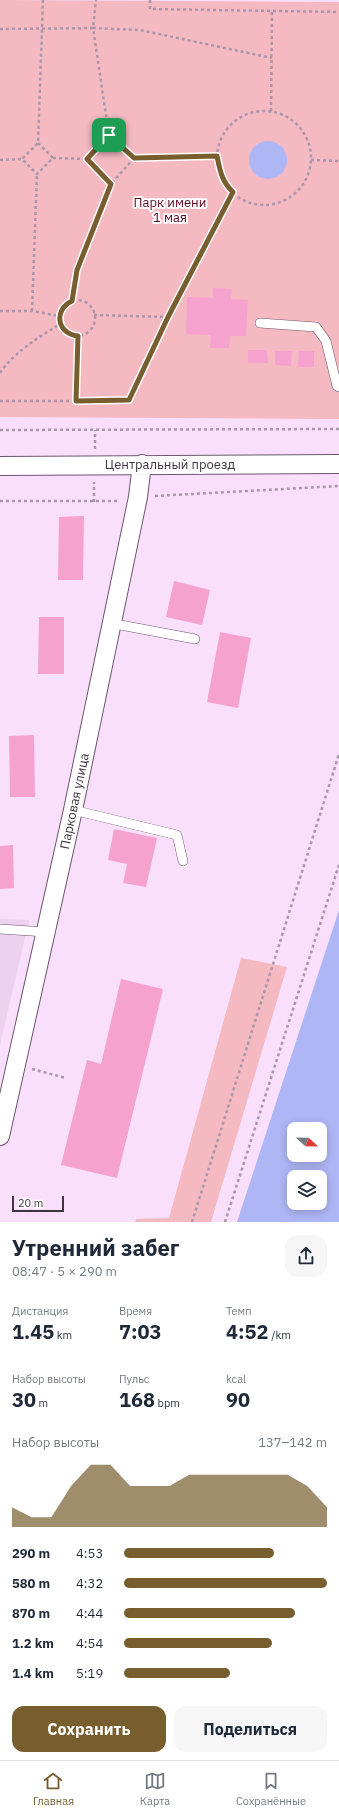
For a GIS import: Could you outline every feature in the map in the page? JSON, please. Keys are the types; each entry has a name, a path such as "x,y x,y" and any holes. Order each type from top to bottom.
{"street":[{"name":"Парковая улица","path":"0,1136 72,810 138,497 142,464"},
{"name":"Центральный проезд","path":"0,466 339,464"}],"lane":[{"path":"260,323 316,327 326,341 337,386 339,387"},
{"path":"110,624 195,639"},
{"path":"72,810 177,835 183,861"},
{"path":"0,929 46,932"}],"path":[{"path":"22,160 38,144 42,0"},
{"path":"96,0 93,28 109,135 134,158 217,156"},
{"path":"150,0 150,9 339,12"},
{"path":"271,111 272,10"},
{"path":"0,29 93,28 140,30 272,58"},
{"path":"257,111 271,111 282,114 292,120 308,137 311,160 309,171 298,191 278,202 256,204 245,201 226,186 220,174 217,156 224,134 232,123 250,113 257,111"},
{"path":"87,159 109,135"},
{"path":"38,144 53,158 87,159 111,184"},
{"path":"32,311 37,174 53,158"},
{"path":"72,301 77,270 111,184 134,158"},
{"path":"0,160 22,160 37,174"},
{"path":"311,160 339,161"},
{"path":"0,401 129,400 168,317 233,192"},
{"path":"72,301 83,301 92,309 94,315 92,326 89,331 78,336 67,333 60,324 59,316 63,307 72,301"},
{"path":"0,311 32,311 59,316"},
{"path":"94,315 168,317"},
{"path":"0,373 6,364 20,350 60,324"},
{"path":"76,401 78,336"},
{"path":"0,430 339,429"},
{"path":"0,501 123,501 138,497 339,486"},
{"path":"192,1222 339,754"},
{"path":"225,1222 339,865"},
{"path":"15,1065 66,1078"}],"shaded area":[{"path":"0,919 29,920 0,1045"}],"green space":[{"name":"Парк имени 1 мая","path":"0,0 339,2 339,419 0,417"},
{"path":"241,958 287,967 211,1222 135,1222 136,1219 169,1218"}],"water":[{"path":"264,141 272,141 284,150 287,160 284,170 278,176 272,179 264,179 252,170 249,164 249,156 258,144"},
{"path":"339,910 339,1222 237,1222"}],"building":[{"path":"213,288 232,289 231,299 248,300 246,336 230,336 229,348 210,348 211,335 186,334 187,297 213,298"},
{"path":"248,350 267,350 268,363 248,363"},
{"path":"275,351 292,351 291,366 275,365"},
{"path":"299,351 314,351 314,367 298,367"},
{"path":"84,516 83,580 58,580 59,517"},
{"path":"174,581 210,590 202,625 166,617"},
{"path":"39,617 64,617 64,674 38,674"},
{"path":"220,632 251,638 238,708 207,702"},
{"path":"34,735 35,797 10,797 9,736"},
{"path":"114,829 157,838 146,887 123,883 127,864 108,860"},
{"path":"13,845 14,888 0,889 0,846"},
{"path":"121,979 163,989 117,1178 61,1165 87,1060 101,1064"}],"route":[{"path":"109,135 134,158 217,156 220,174 226,186 233,192 168,317 129,400 76,401 78,336 67,333 63,329 60,324 59,316 63,307 72,301 77,270 111,184 87,159 109,135"}]}
